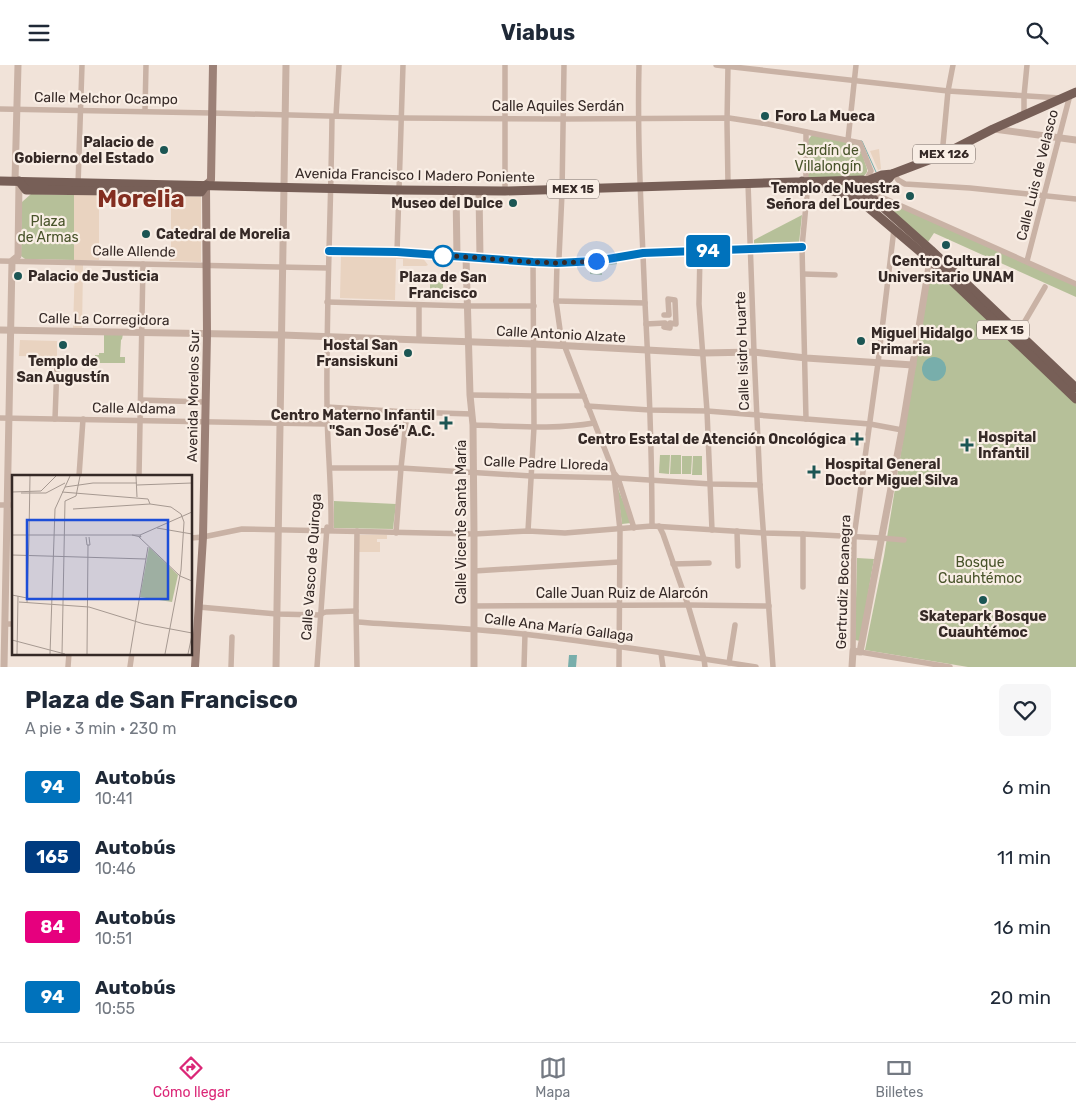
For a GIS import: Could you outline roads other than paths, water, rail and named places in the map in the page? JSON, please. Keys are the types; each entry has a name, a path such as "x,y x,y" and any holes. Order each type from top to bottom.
{"main road":[{"name":"Avenida Morelos Sur","path":"195,667 203,537 207,334 206,185 211,180 213,65"},
{"name":"MEX 126","path":"868,187 885,183 893,174 942,155 993,129 1070,95"},
{"name":"MEX 15","path":"805,182 863,180 931,250 1076,388"},
{"name":"MEX 15","path":"0,181 78,186 206,185"},
{"name":"MEX 15","path":"805,182 857,198 930,260 1076,399"},
{"name":"Avenida Francisco I Madero Poniente","path":"206,185 505,191 805,182"},
{"path":"857,198 868,187"}],"street":[{"path":"3,662 10,541 7,505 12,261 18,256 18,65"},
{"path":"78,186 82,65"},
{"path":"145,111 146,65"},
{"path":"276,667 286,65"},
{"name":"Calle Vasco de Quiroga","path":"317,667 320,615 329,530 330,468 327,424 327,302 334,117 339,65"},
{"path":"397,252 403,65"},
{"path":"505,65 505,191"},
{"path":"564,65 562,189 556,301 559,325 587,406 634,527"},
{"path":"639,65 640,186 652,481 656,526 663,534 674,564 688,605 705,667"},
{"path":"716,65 948,91 1024,95 1070,95"},
{"path":"728,65 728,184"},
{"path":"856,65 848,140 860,143 871,171 868,187 1076,284"},
{"path":"942,155 948,91 953,65"},
{"path":"1024,115 1027,65"},
{"name":"Calle Luis de Velasco","path":"1028,261 1070,95"},
{"name":"Calle Melchor Ocampo","path":"0,109 212,113"},
{"name":"Calle Aquiles Serdán","path":"212,113 402,118 727,118 848,140"},
{"path":"993,129 1076,140"},
{"path":"806,132 802,247 806,419"},
{"path":"893,174 904,184 970,188 1076,199"},
{"name":"Calle Isidro Huarte","path":"748,183 760,485 773,667"},
{"path":"456,191 457,257"},
{"path":"479,191 480,258"},
{"name":"Gertrudiz Bocanegra","path":"852,667 857,652 854,537 894,229"},
{"path":"329,251 397,252 557,263 596,261 643,253 802,247"},
{"path":"700,252 699,304 707,411 712,530"},
{"name":"Calle Vicente Santa María","path":"466,257 474,472 474,667"},
{"path":"930,260 902,430 857,652 928,665 950,667"},
{"name":"Calle Allende","path":"0,261 328,268"},
{"path":"528,531 534,427 533,262"},
{"path":"139,475 143,264"},
{"path":"804,275 835,275"},
{"path":"1018,333 1045,287"},
{"path":"646,324 664,323 664,327 670,328 670,323 676,324 675,299 668,299 669,315 664,315"},
{"path":"556,301 645,303"},
{"path":"327,302 534,306"},
{"path":"419,305 419,340"},
{"name":"Calle La Corregidora","path":"0,330 207,334"},
{"name":"Calle Antonio Alzate","path":"207,334 534,344 703,353 754,353 913,365"},
{"path":"54,419 57,365"},
{"path":"470,395 584,396"},
{"path":"140,400 205,402"},
{"path":"587,406 707,411 870,424 902,430"},
{"path":"327,407 472,414"},
{"path":"396,533 408,412"},
{"name":"Calle Aldama","path":"0,418 327,424"},
{"path":"80,475 83,419"},
{"path":"473,425 534,427 578,426 594,423"},
{"name":"Calle Padre Lloreda","path":"330,468 401,468 531,476 616,477 652,481 760,485"},
{"path":"616,477 620,530 618,667"},
{"path":"192,538 242,529 474,534 528,531 565,533 656,526 904,540"},
{"path":"357,531 357,667"},
{"path":"736,531 738,566"},
{"path":"802,534 803,587"},
{"path":"474,571 619,562"},
{"path":"674,564 709,563"},
{"name":"Calle Juan Ruiz de Alarcón","path":"474,606 769,606"},
{"path":"199,607 277,614 320,615 326,612 356,611"},
{"name":"Calle Ana María Gallaga","path":"357,623 474,629 619,647 756,667"},
{"path":"5,624 12,624"},
{"path":"729,663 735,625"},
{"path":"524,667 525,635"},
{"path":"231,667 232,637"},
{"path":"661,653 663,667"}],"water":[{"path":"934,357 939,358 945,364 945,374 939,380 934,381 929,380 923,374 922,369 923,364 929,358"},
{"path":"569,655 577,655 576,667 568,667"}],"waterway":[{"path":"860,141 862,141 876,172"}],"place":[{"name":"Foro La Mueca","path":"765,116"},
{"name":"Palacio de Gobierno del Estado","path":"164,150"},
{"name":"Templo de Nuestra Señora del Lourdes","path":"910,196"},
{"name":"Museo del Dulce","path":"513,203"},
{"name":"Catedral de Morelia","path":"146,234"},
{"name":"Centro Cultural Universitario UNAM","path":"946,245"},
{"name":"Plaza de San Francisco","path":"443,256"},
{"name":"Palacio de Justicia","path":"18,276"},
{"name":"Miguel Hidalgo Primaria","path":"861,341"},
{"name":"Templo de San Augustín","path":"63,345"},
{"name":"Hostal San Fransiskuni","path":"408,353"},
{"name":"Centro Materno Infantil \"San José\" A.C.","path":"446,423"},
{"name":"Centro Estatal de Atención Oncológica","path":"857,439"},
{"name":"Hospital Infantil","path":"967,445"},
{"name":"Hospital General Doctor Miguel Silva","path":"814,472"},
{"name":"Skatepark Bosque Cuauhtémoc","path":"983,600"}],"district":[{"name":"Morelia","path":"141,199"}],"park label":[{"name":"Jardín de Villalongín","path":"828,158"},
{"name":"Plaza de Armas","path":"48,229"},
{"name":"Bosque Cuauhtémoc","path":"980,570"}]}
